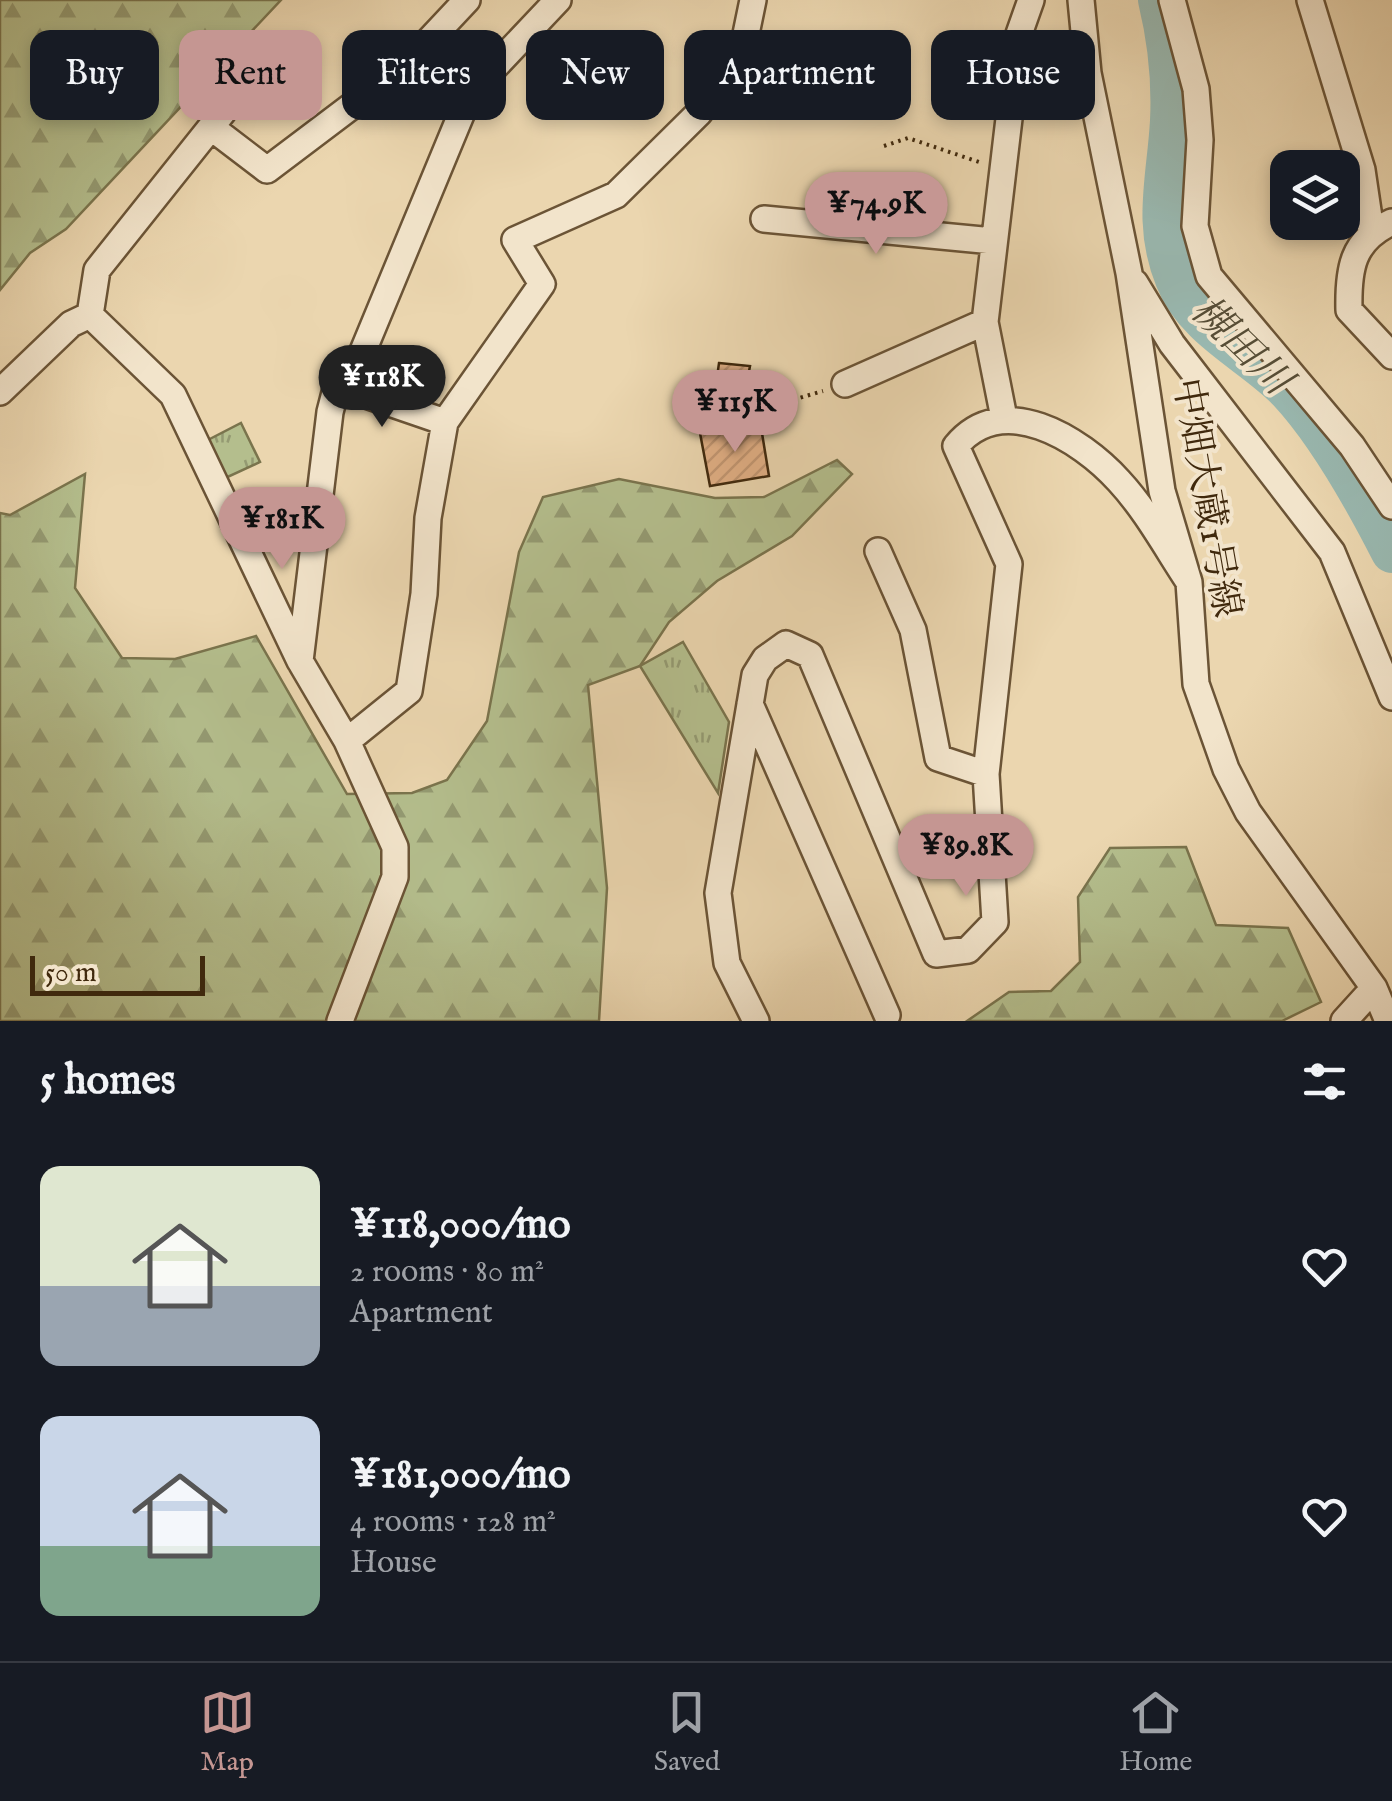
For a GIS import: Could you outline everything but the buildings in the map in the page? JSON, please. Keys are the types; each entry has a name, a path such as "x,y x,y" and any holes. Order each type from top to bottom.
{"street":[{"path":"90,315 96,270 218,120 268,170 406,65 467,0"},
{"path":"300,662 321,470 337,385 356,368 470,93 558,0"},
{"path":"347,741 409,691 424,594 428,518 446,422 542,284 515,240 616,195 699,114 722,83 746,34 753,0"},
{"path":"1004,418 985,322 1019,34 1031,0"},
{"name":"中畑大蔵1号線","path":"1080,0 1088,73 1128,273 1162,491 1189,582 1196,684 1226,769 1248,812 1374,988 1388,1021"},
{"path":"1172,0 1196,89 1200,140 1195,226 1209,276 1352,446 1392,506"},
{"path":"1310,0 1382,227 1354,252 1348,310 1392,356"},
{"path":"764,219 993,241"},
{"path":"1128,273 1172,344 1332,552 1392,696"},
{"path":"0,392 71,324 90,315"},
{"path":"90,315 172,395 300,662 347,741 396,847 395,877 340,1021"},
{"path":"846,384 985,322"},
{"path":"337,385 446,422"},
{"path":"756,1021 728,964 718,893 755,675 765,659 786,644 810,655 936,954 968,950 994,922 986,774 1009,564 956,446 968,432 1004,418 1060,432 1120,481 1189,582"},
{"path":"878,551 913,630 938,758 986,774"},
{"path":"750,704 887,1015"},
{"path":"1344,1021 1374,988"}],"path":[{"path":"884,146 908,138 1002,170"},
{"path":"780,404 846,384"}],"green space":[{"path":"0,0 281,0 253,30 179,30 179,109 66,229 30,253 0,290"},
{"path":"241,423 260,462 221,480 204,442"},
{"path":"837,460 852,474 792,536 717,581 669,622 640,666 588,685 607,888 599,1021 0,1021 0,513 10,515 85,474 75,588 122,658 175,659 256,636 347,794 412,793 447,780 487,721 519,552 543,497 619,479 715,498 764,497"},
{"path":"683,642 729,722 718,793 640,666"},
{"path":"1186,847 1216,925 1288,928 1321,1002 1282,1021 967,1021 1009,992 1051,991 1080,962 1078,897 1110,848"}],"waterway":[{"name":"槻田川","path":"1159,0 1171,90 1165,239 1176,279 1197,313 1275,378 1303,408 1345,468 1392,552"}]}
